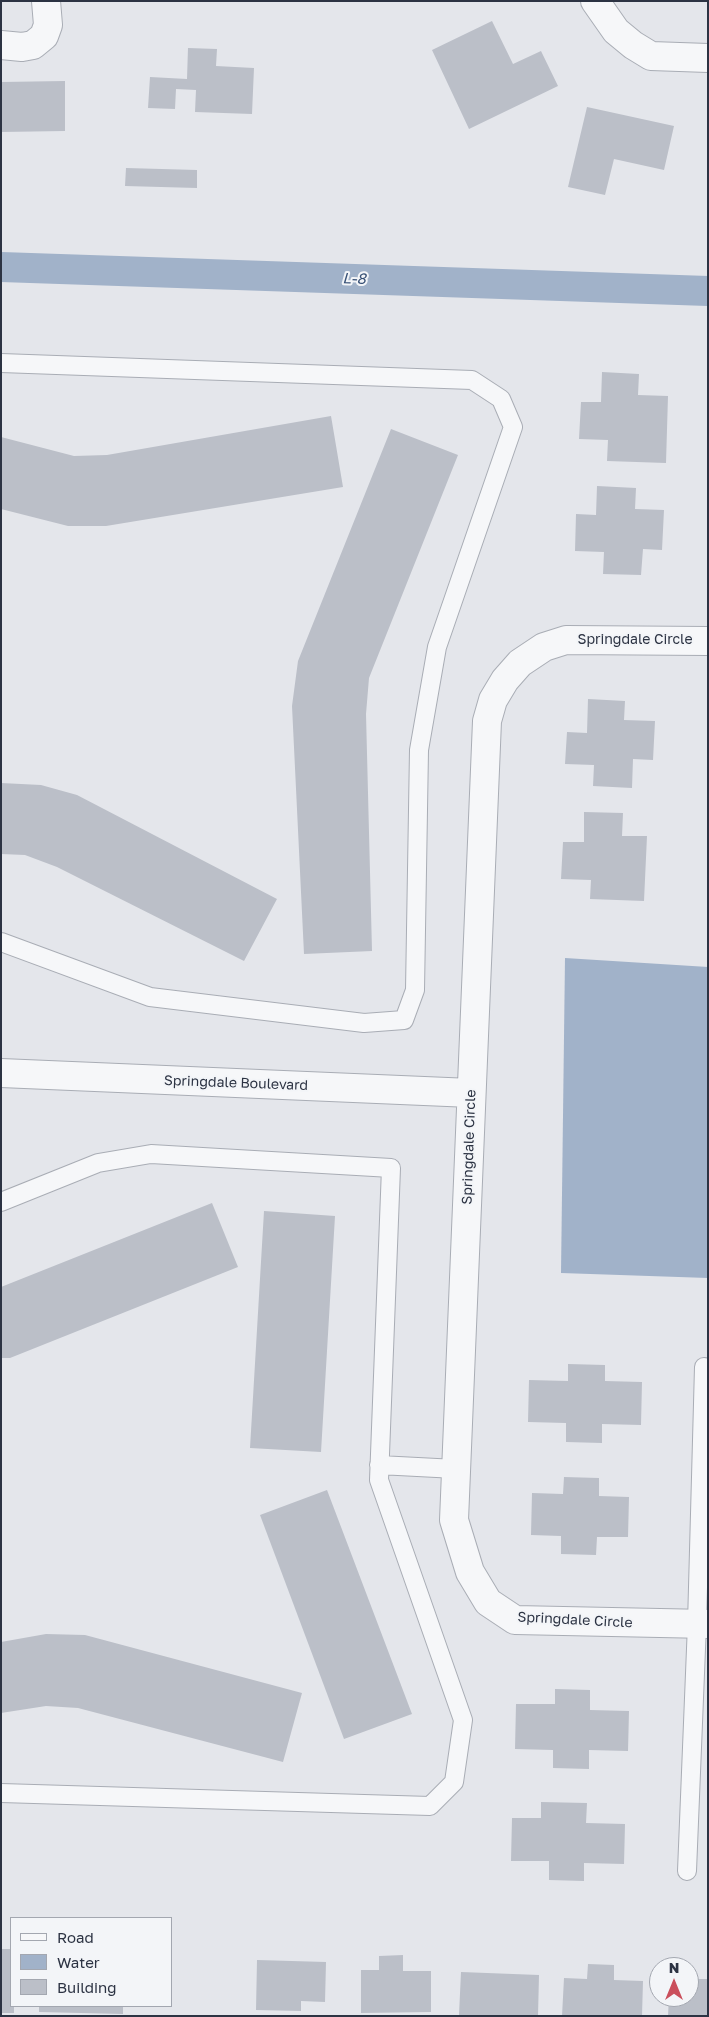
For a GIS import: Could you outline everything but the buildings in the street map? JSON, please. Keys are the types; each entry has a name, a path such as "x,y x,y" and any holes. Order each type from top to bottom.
{"street":[{"path":"1,45 22,47 33,45 44,36 48,25 46,1"},
{"path":"596,1 616,31 633,45 651,56 708,58"},
{"name":"Springdale Circle","path":"703,1624 515,1620 488,1602 470,1572 454,1520 487,722 493,700 504,680 520,663 544,647 566,640 708,641"},
{"name":"Springdale Boulevard","path":"1,1073 471,1093"}],"lane":[{"path":"1,363 472,380 502,399 513,427 437,647 418,750 415,990 404,1020 364,1023 150,997 1,942"},
{"path":"1,1202 98,1163 151,1154 391,1168 379,1480 463,1720 454,1782 430,1806 1,1793"},
{"path":"686,1871 703,1624 704,1367"},
{"path":"379,1466 456,1469"}],"water":[{"path":"565,958 708,967 708,1278 561,1273"}],"waterway":[{"name":"L-8","path":"1,267 708,291"}]}
